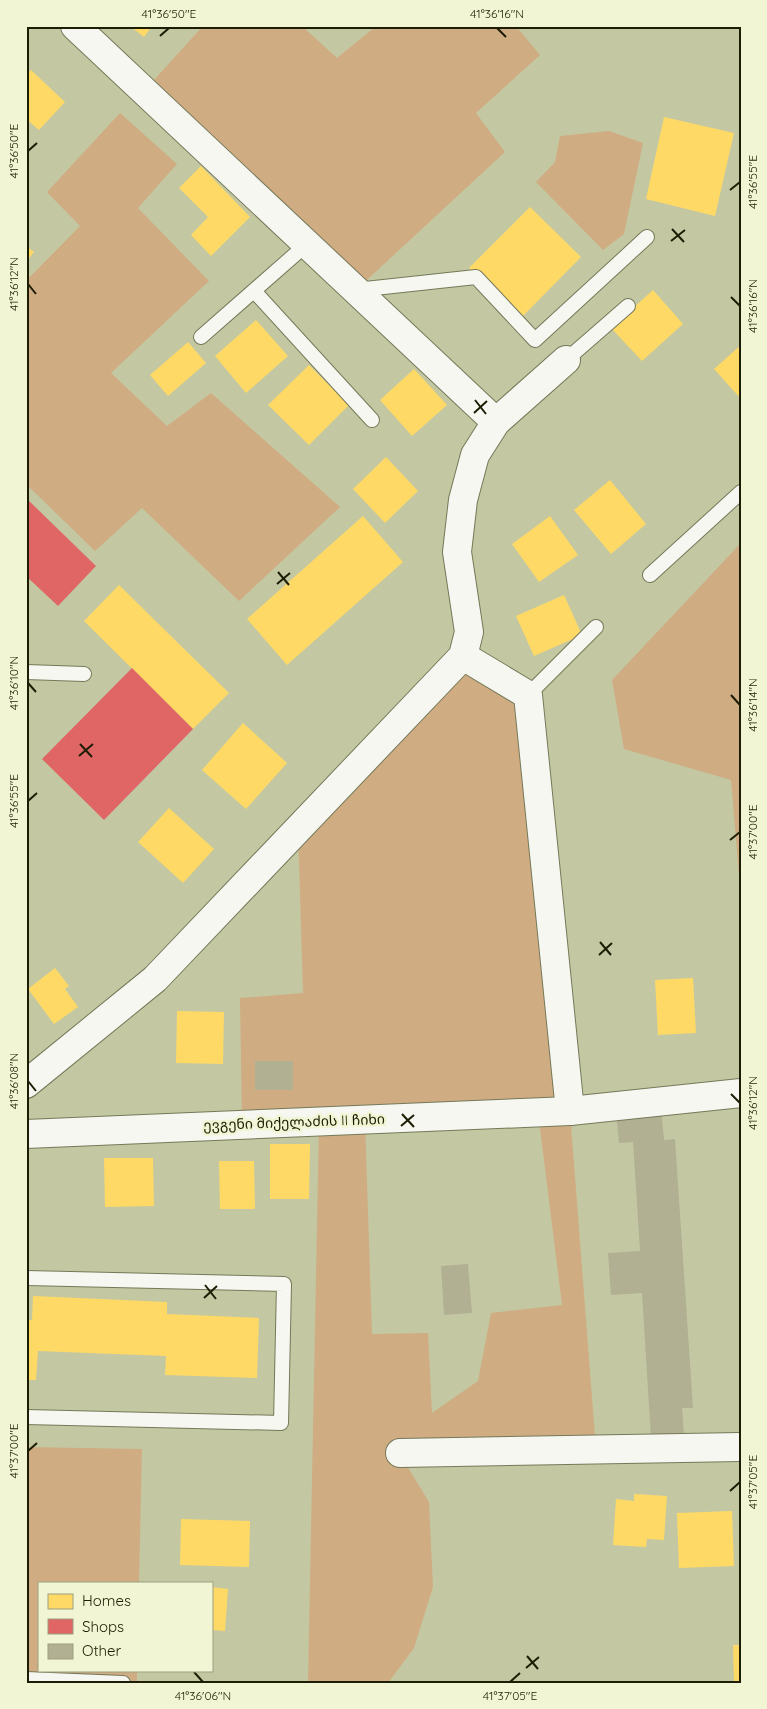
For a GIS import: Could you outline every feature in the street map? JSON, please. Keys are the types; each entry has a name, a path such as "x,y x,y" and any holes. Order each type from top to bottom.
{"street":[{"path":"75,26 496,422"},
{"path":"26,1084 155,979 463,656 469,632 457,552 462,500 475,455 496,422 566,360"},
{"path":"463,656 528,695 570,1110"},
{"name":"ევგენი მიქელაძის II ჩიხი","path":"26,1134 570,1110 741,1093"},
{"path":"400,1453 741,1447"}],"lane":[{"path":"356,290 476,277 535,340 647,237"},
{"path":"201,337 307,244"},
{"path":"254,291 372,420"},
{"path":"566,360 628,306"},
{"path":"650,575 741,492"},
{"path":"528,695 596,627"},
{"path":"26,672 84,674"},
{"path":"26,1278 284,1284 281,1422 26,1417"},
{"path":"26,1679 122,1683"}],"shaded area":[{"path":"203,26 302,26 337,58 376,26 516,26 540,55 476,113 505,152 356,290 144,91"},
{"path":"120,113 177,164 138,208 209,281 111,373 167,426 211,393 340,507 239,601 142,508 95,551 26,484 26,281 80,226 47,192"},
{"path":"609,131 643,143 624,234 603,250 536,182 555,162 560,136"},
{"path":"741,543 741,900 731,780 624,749 612,680"},
{"path":"463,656 528,695 570,1111 596,1449 400,1454 429,1502 433,1587 414,1648 388,1683 308,1683 319,1122 242,1125 240,998 303,993 298,829","holes":["538,1112 562,1305 491,1313 478,1381 432,1413 428,1333 372,1334 365,1120"]},
{"path":"26,1447 142,1449 139,1582 38,1582 38,1672 137,1672 137,1683 26,1683"}],"building: Homes":[{"path":"130,26 152,26 144,37"},
{"path":"31,70 65,102 39,130 26,119 26,75"},
{"path":"664,117 734,133 715,216 646,199"},
{"path":"201,166 250,217 211,256 191,235 208,217 179,188"},
{"path":"530,207 581,257 521,318 469,268"},
{"path":"26,246 34,252 26,262"},
{"path":"653,290 683,324 642,361 611,328"},
{"path":"256,320 288,356 246,393 215,356"},
{"path":"188,342 206,363 168,396 150,375"},
{"path":"741,345 741,399 714,369"},
{"path":"309,365 349,405 309,445 268,405"},
{"path":"414,369 447,405 412,436 380,400"},
{"path":"386,457 418,491 385,523 353,489"},
{"path":"610,480 646,524 611,554 574,510"},
{"path":"363,516 403,562 287,665 247,619"},
{"path":"550,516 578,555 539,582 512,544"},
{"path":"119,585 229,693 193,729 84,621"},
{"path":"564,595 582,635 534,656 516,616"},
{"path":"243,723 287,763 246,809 202,770"},
{"path":"169,808 214,849 183,883 138,842"},
{"path":"55,968 69,986 65,989 78,1007 54,1024 28,989"},
{"path":"693,978 696,1033 658,1035 655,980"},
{"path":"177,1011 224,1012 223,1064 176,1063"},
{"path":"270,1144 310,1144 309,1199 270,1199"},
{"path":"104,1158 153,1158 154,1206 105,1207"},
{"path":"219,1161 254,1161 255,1209 220,1209"},
{"path":"33,1296 167,1302 167,1314 259,1318 257,1378 165,1375 166,1356 38,1351 36,1380 26,1380 26,1320 32,1320"},
{"path":"634,1494 667,1496 664,1540 647,1539 646,1547 613,1545 616,1499 634,1501"},
{"path":"732,1511 734,1566 679,1568 677,1513"},
{"path":"181,1519 250,1521 249,1567 180,1565"},
{"path":"212,1587 228,1589 225,1631 212,1630"},
{"path":"733,1645 741,1645 741,1683 734,1683"}],"building: Shops":[{"path":"26,498 96,566 58,606 26,576"},
{"path":"132,668 193,729 104,820 42,759"}],"building: Other":[{"path":"255,1061 293,1061 293,1090 255,1090"},
{"path":"661,1108 664,1140 675,1139 693,1408 682,1408 684,1436 651,1438 642,1293 611,1295 608,1253 640,1251 633,1142 619,1143 616,1111"},
{"path":"468,1264 472,1313 444,1315 441,1266"}]}
